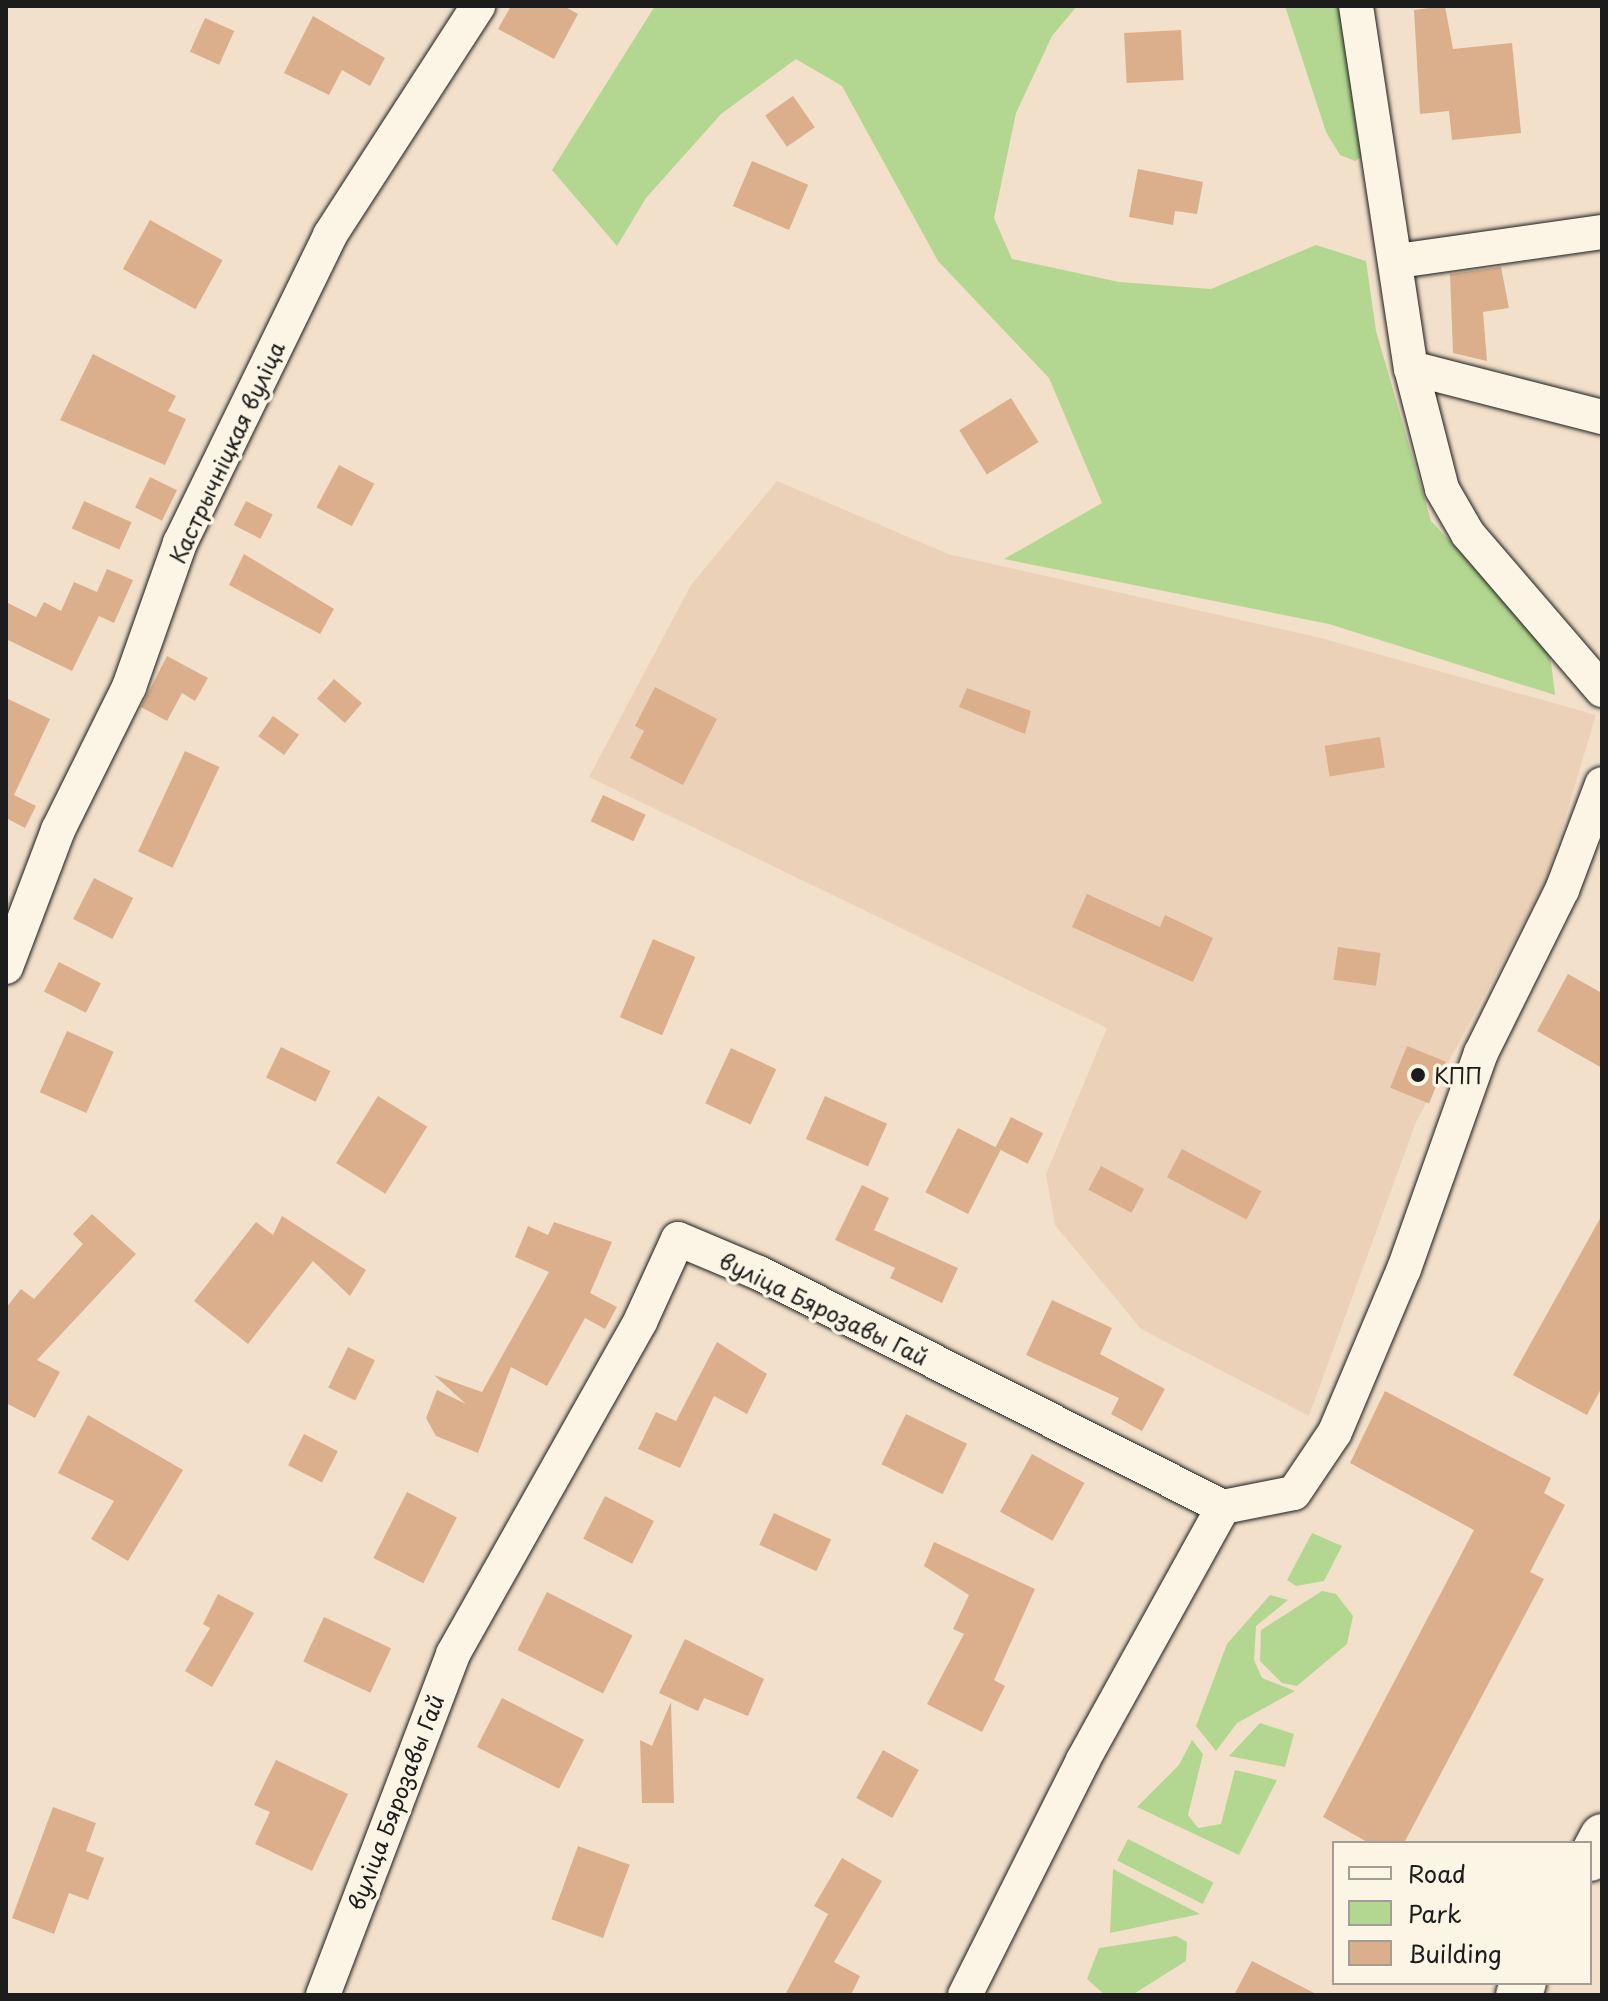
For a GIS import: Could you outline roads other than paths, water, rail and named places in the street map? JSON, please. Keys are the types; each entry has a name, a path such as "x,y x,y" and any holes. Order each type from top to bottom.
{"main road":[{"path":"1592,1855 1602,1836"}],"street":[{"name":"Кастрычніцкая вуліца","path":"6,967 58,830 129,687 180,543 330,235 478,6"},
{"path":"1356,6 1398,261 1411,368 1442,489 1468,534 1602,690"},
{"path":"1398,261 1602,232"},
{"path":"1411,368 1602,417"},
{"path":"965,1995 1083,1760 1223,1507 1294,1493 1335,1432 1393,1298 1481,1053 1562,890 1602,784"},
{"name":"вуліца Бярозавы Гай","path":"323,1995 453,1654 640,1322 678,1239 759,1273 1223,1507"}],"place":[{"name":"КПП","path":"1418,1075"}]}
